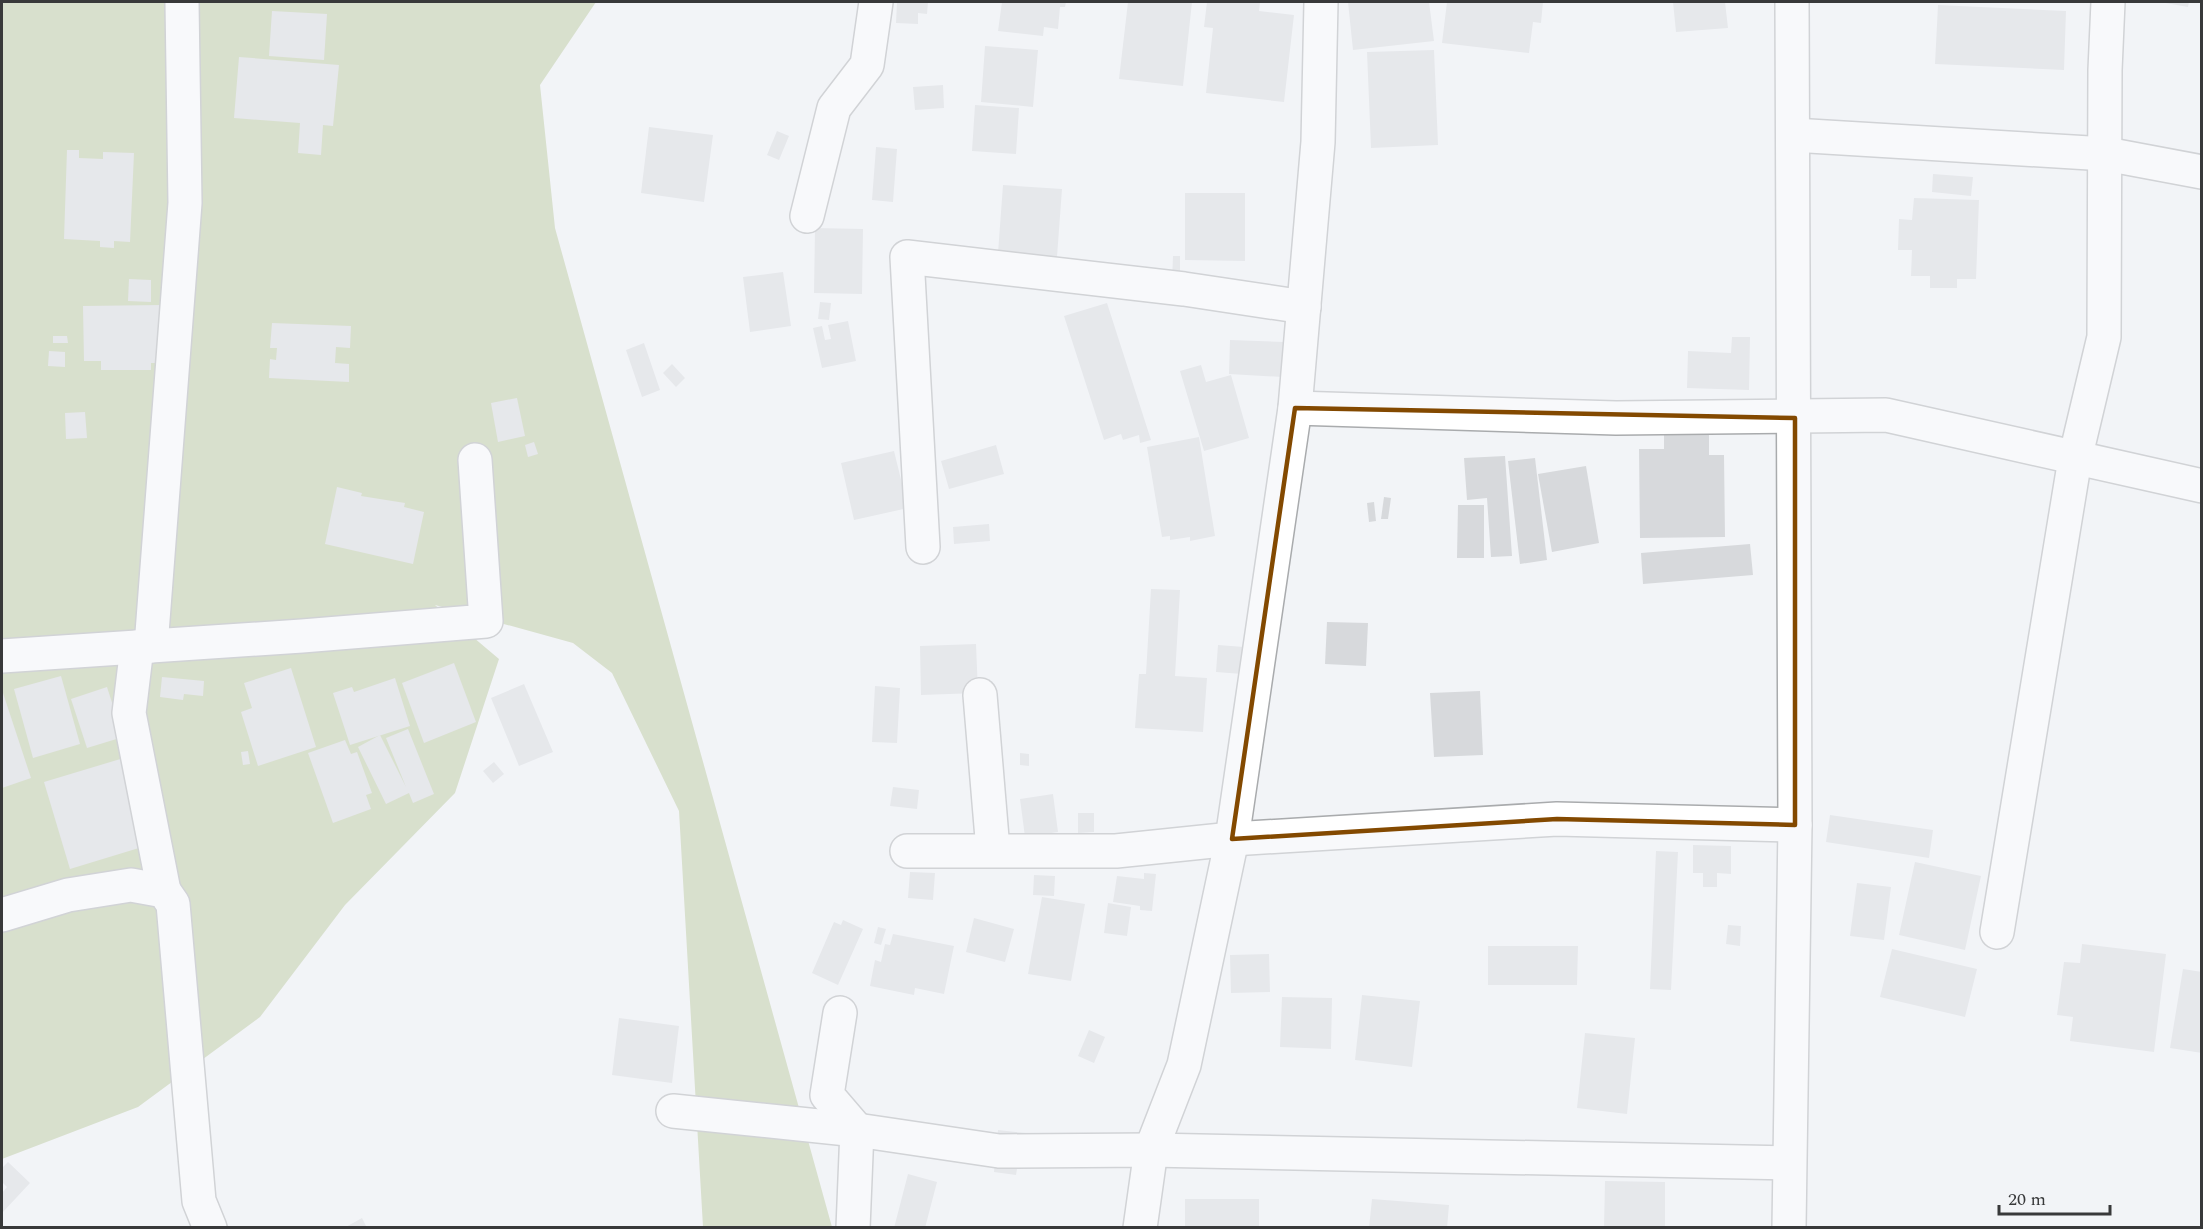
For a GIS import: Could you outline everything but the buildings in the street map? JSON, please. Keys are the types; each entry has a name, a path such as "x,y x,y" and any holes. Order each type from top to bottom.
{"street":[{"path":"182,2 185,203 144,647 129,713 164,891 173,904 199,1201 210,1227"},
{"path":"807,216 834,108 867,65 876,2"},
{"path":"1140,1227 1151,1150 1184,1065 1232,839 1295,408 1318,142 1321,2"},
{"path":"1789,1227 1795,825 1792,2"},
{"path":"1997,932 2075,459 2104,337 2105,70 2108,2"},
{"path":"1793,135 2106,154 2202,172"},
{"path":"923,547 907,257 1184,289 1304,307"},
{"path":"1295,408 1616,418 1795,418 1886,415 2202,486"},
{"path":"2,656 486,621 475,460"},
{"path":"980,695 993,850"},
{"path":"907,851 1116,851 1232,839 1557,819 1795,825"},
{"path":"2,915 68,895 131,885 164,891"},
{"path":"840,1013 827,1095 857,1130 854,1227"},
{"path":"673,1111 857,1130 999,1150 1151,1150 1789,1163"}],"highlighted area":[{"path":"1295,408 1795,418 1795,825 1557,819 1232,839"}],"green space":[{"path":"2,2 596,2 540,85 555,228 832,1227 703,1227 679,811 612,673 573,643 435,605 499,659 455,793 345,905 260,1017 138,1107 2,1159"}]}
